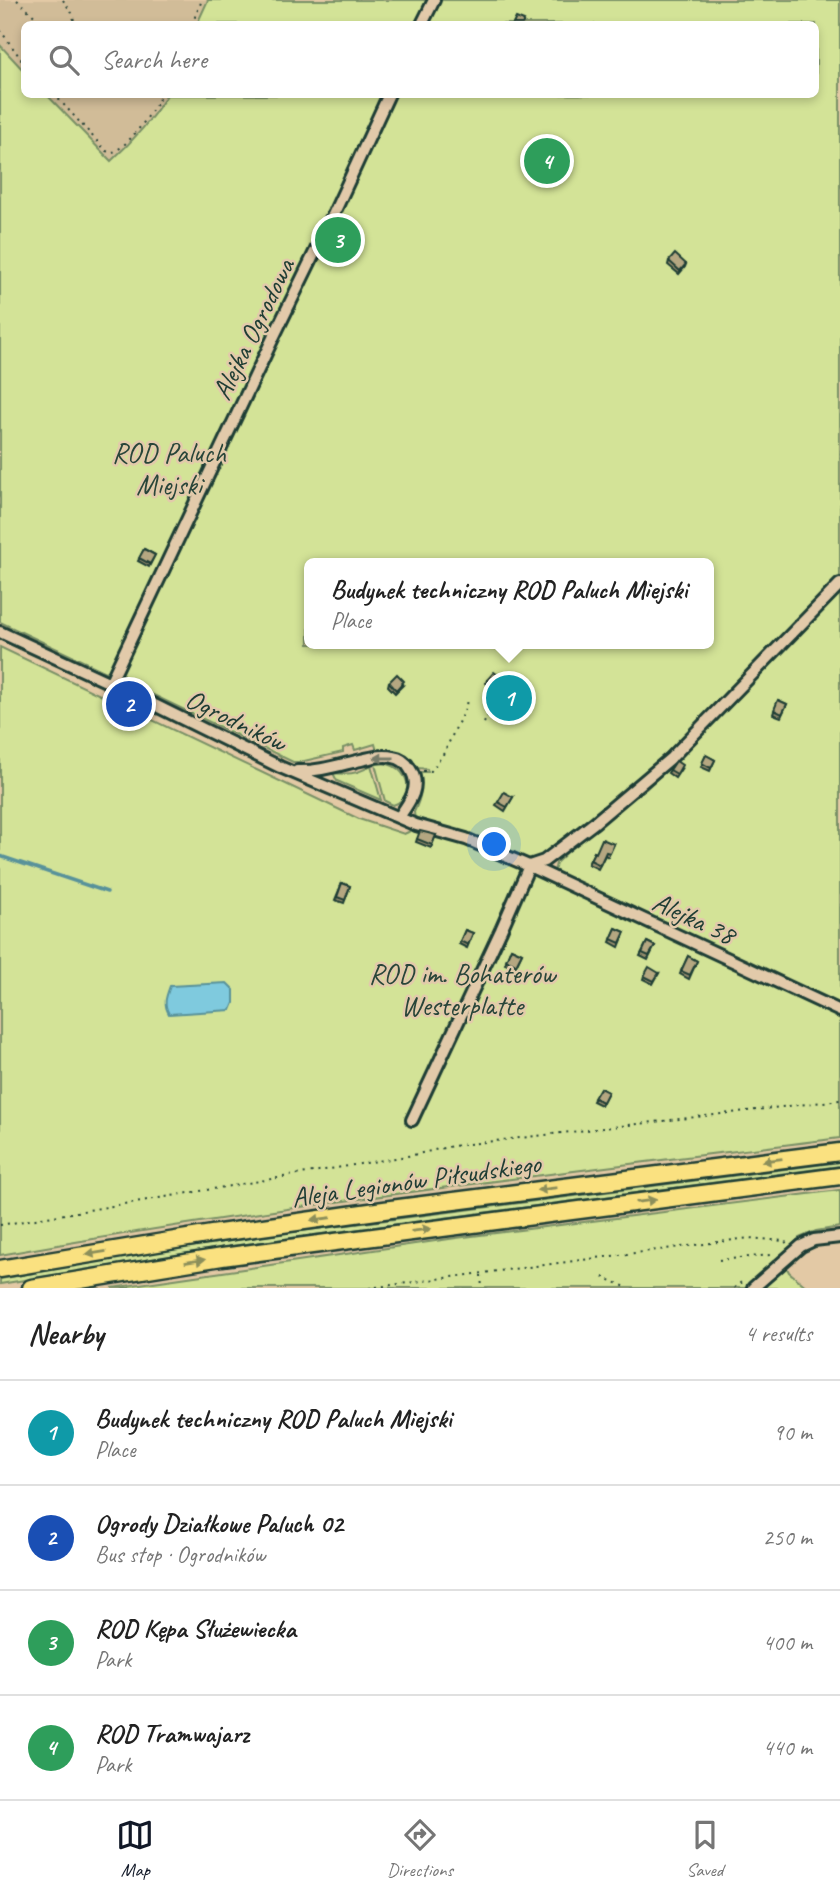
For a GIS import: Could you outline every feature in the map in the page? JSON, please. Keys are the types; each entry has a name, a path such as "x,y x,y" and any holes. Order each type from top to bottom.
{"highway":[{"name":"Aleja Legionów Piłsudskiego","path":"0,1269 239,1230 840,1152"},
{"name":"Aleja Legionów Piłsudskiego","path":"31,1288 273,1250 840,1176"}],"street":[{"path":"424,21 434,0"},
{"name":"Alejka Ogrodowa","path":"112,678 387,98"},
{"path":"412,1120 528,866 544,861 671,758 840,584"},
{"name":"Ogrodników","path":"0,632 112,678 280,767 416,825"},
{"path":"280,767 313,771 379,756 392,756 403,761 412,771 415,787 412,799 399,817"},
{"name":"Alejka 38","path":"416,825 466,839 528,866 840,1011"},
{"path":"753,1288 795,1251 814,1240 840,1237"}],"path":[{"path":"18,0 40,21"},
{"path":"63,0 74,21"},
{"path":"193,21 202,0"},
{"path":"0,30 21,59"},
{"path":"58,98 106,151 111,152 118,150 146,120 160,98"},
{"path":"484,723 500,690"},
{"path":"427,771 431,771 444,753 466,706 467,698"},
{"path":"0,1226 413,1156 452,1146 840,1100"},
{"path":"369,1288 749,1238 785,1241 795,1251"},
{"path":"719,1260 770,1255 769,1262"},
{"path":"481,1273 482,1287"},
{"path":"734,1288 751,1275"},
{"path":"603,1277 628,1288"}],"shaded area":[{"path":"0,0 208,0 198,21 21,21 21,68 0,45"},
{"path":"50,98 165,98 138,136 111,161"}],"green space":[{"path":"208,0 840,0 840,577 656,764 540,857 531,859 554,873 556,863 581,839 661,775 840,590 840,1138 314,1205 0,1255 0,647 359,819 404,834 415,825 414,812 421,788 420,772 428,772 427,769 418,768 400,753 390,750 377,751 375,744 355,750 353,745 343,748 343,752 293,762 120,679 122,676 110,670 106,672 0,622 0,45 21,68 21,98 50,98 111,161 155,113 165,98 819,98 819,21 198,21"},
{"path":"382,763 398,769 407,782 405,796 393,805 385,801 375,764"},
{"path":"371,765 381,800 337,781 333,773 354,773"},
{"path":"840,1162 840,1166 239,1245 0,1284 0,1279 121,1257 284,1233"},
{"path":"840,1190 840,1227 816,1231 799,1238 775,1264 746,1288 112,1288 456,1238"},
{"path":"786,1266 789,1272 808,1288 759,1288"}],"water":[{"path":"227,983 234,990 231,1010 169,1014 167,1010 166,1000 170,986"}],"building":[{"path":"675,254 686,264 680,271 669,261"},
{"path":"144,549 155,555 150,564 139,558"},
{"path":"494,672 502,678 498,682 521,693 516,704 499,697 501,691 487,680"},
{"path":"397,674 404,681 396,690 389,682"},
{"path":"778,700 787,704 782,714 774,710"},
{"path":"514,705 520,711 511,721 505,715"},
{"path":"706,755 715,760 711,768 702,763"},
{"path":"676,761 682,765 677,774 670,770"},
{"path":"504,792 513,797 507,807 498,802"},
{"path":"420,831 436,835 432,845 417,839"},
{"path":"602,839 614,844 610,853 606,852 600,865 590,860"},
{"path":"342,883 350,886 345,900 337,897"},
{"path":"616,928 625,932 620,943 611,939"},
{"path":"465,930 473,933 468,945 460,941"},
{"path":"647,942 655,946 649,956 642,953"},
{"path":"511,948 522,953 516,965 506,960"},
{"path":"688,956 697,961 690,975 681,971"},
{"path":"649,967 659,973 654,981 644,976"},
{"path":"600,1088 608,1092 603,1102 594,1098"}],"waterway":[{"path":"0,856 107,892"}],"place":[{"name":"ROD Tramwajarz","path":"547,161"},
{"name":"ROD Kępa Służewiecka","path":"338,240"},
{"name":"Budynek techniczny ROD Paluch Miejski","path":"509,698"},
{"name":"Ogrody Działkowe Paluch 02","path":"129,704"}],"park label":[{"name":"ROD Paluch Miejski","path":"169,468"},
{"name":"ROD im. Bohaterów Westerplatte","path":"462,989"}]}
